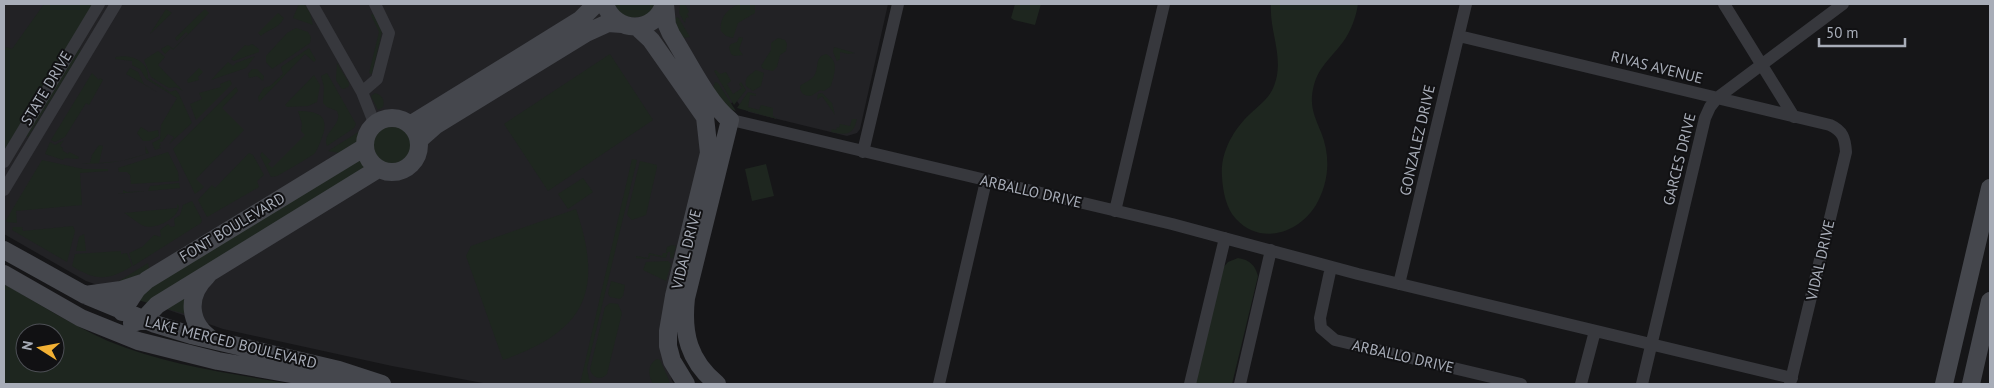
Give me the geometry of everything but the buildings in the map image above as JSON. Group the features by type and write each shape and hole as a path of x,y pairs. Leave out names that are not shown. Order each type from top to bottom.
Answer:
{"street":[{"name":"STATE DRIVE","path":"4,162 99,4"},
{"name":"STATE DRIVE","path":"4,190 116,4"},
{"path":"312,4 362,92 375,125"},
{"path":"362,92 377,79 389,33 375,4"},
{"path":"410,125 580,20 596,4"},
{"path":"605,4 610,15 630,26 654,44 701,111"},
{"path":"419,140 436,125 586,33 608,23 630,26 654,20 661,13 665,4"},
{"path":"665,4 667,25 671,34 712,100 722,114 730,120"},
{"path":"863,152 898,4"},
{"path":"1115,211 1164,4"},
{"name":"GONZALEZ DRIVE","path":"1399,284 1466,4"},
{"path":"1724,4 1794,117"},
{"name":"GARCES DRIVE","path":"1642,384 1705,118 1710,107 1718,98 1843,4"},
{"name":"RIVAS AVENUE","path":"1459,36 1830,125 1839,130 1844,136"},
{"name":"ARBALLO DRIVE","path":"701,111 730,120 1225,238 1331,267 1651,344 1791,381"},
{"name":"VIDAL DRIVE","path":"686,384 672,361 668,346 677,316 709,153 708,130 705,117 701,111"},
{"path":"392,118 402,120 410,125 419,140 418,154 410,165 405,169 392,172 378,169 369,160 365,147 367,137 375,125 383,120 392,118"},
{"name":"VIDAL DRIVE","path":"677,316 686,298 730,120"},
{"name":"VIDAL DRIVE","path":"1791,381 1846,152 1844,136"},
{"name":"FONT BOULEVARD","path":"132,318 137,289 146,280 365,147"},
{"name":"FONT BOULEVARD","path":"108,330 157,305 378,169"},
{"path":"939,384 986,181"},
{"path":"1944,384 1990,188"},
{"path":"1190,384 1225,238"},
{"name":"LAKE MERCED BOULEVARD","path":"4,250 85,295 132,318 216,341 290,357 382,384"},
{"path":"1240,384 1271,250"},
{"name":"ARBALLO DRIVE","path":"1331,267 1320,318 1322,328 1334,340 1521,384"},
{"path":"214,269 197,289 193,308 198,326 216,341"},
{"name":"LAKE MERCED BOULEVARD","path":"4,274 70,312 108,330 138,341 218,361 348,384"},
{"path":"85,295 121,290 146,280"},
{"path":"1971,384 1990,301"},
{"name":"VIDAL DRIVE","path":"677,316 686,335 691,352 699,366 717,384"},
{"path":"132,318 138,341"},
{"path":"1581,384 1595,331"}],"shaded area":[{"path":"4,4 888,4 860,129 857,133 847,136 749,112 742,108 736,100 700,125 702,155 664,347 672,381 675,384 488,384 392,366 223,329 86,281 4,234"},
{"path":"44,4 93,4 4,151 4,48 12,49"},
{"path":"299,4 304,4 310,13 313,25 293,18"},
{"path":"612,4 657,4 649,15 627,19"},
{"path":"680,4 685,4 689,12 687,14 689,17 686,18 685,23 679,13"},
{"path":"739,4 755,4 755,13 738,23 733,38 726,36 721,31 721,22 731,8"},
{"path":"1015,4 1041,4 1035,25 1011,18"},
{"path":"1271,4 1358,4 1354,19 1343,42 1319,72 1312,96 1313,110 1326,151 1327,169 1324,187 1316,205 1300,223 1279,233 1268,234 1246,227 1233,215 1227,205 1224,194 1222,168 1225,151 1233,135 1244,120 1267,98 1272,91 1277,76 1278,65"},
{"path":"166,9 172,13 150,34"},
{"path":"205,9 209,13 173,50 171,48 165,54 161,49 168,45 173,49 188,34 186,32 177,41 175,38"},
{"path":"278,13 284,18 276,27 261,36 258,33"},
{"path":"373,14 382,32 372,74 369,73 379,32 371,15"},
{"path":"678,17 690,37 682,38 673,19"},
{"path":"296,28 308,32 311,37 310,43 272,69 266,62 266,56 287,33"},
{"path":"739,37 743,38 739,49 743,55 734,56 731,54 729,47 737,42"},
{"path":"778,38 785,40 787,44 786,51 780,55 777,67 773,71 763,69 761,66 771,50 771,43"},
{"path":"252,44 259,49 259,52 234,61 231,59 245,45"},
{"path":"834,47 855,53 840,52 840,59 837,61 833,52"},
{"path":"309,48 316,60 314,62 305,54 259,102 258,97 264,88 270,86 283,74 281,67"},
{"path":"79,49 81,51 28,137 26,136"},
{"path":"158,51 165,57 158,65 183,91 176,87 169,88 151,77 144,60"},
{"path":"610,54 653,120 548,191 504,124"},
{"path":"826,54 835,64 831,86 811,96 804,95 800,86 814,76 820,57"},
{"path":"122,56 138,60 146,67 148,78 170,92 176,90 179,94 192,123 169,144 174,137 168,134 162,142 159,142 161,144 159,147 161,148 155,150 152,143 160,139 161,125 177,98 146,79 140,69 132,65 132,61 115,59"},
{"path":"255,56 246,68 211,80 228,62 233,66"},
{"path":"337,63 349,83 349,86 344,89 341,88 336,80"},
{"path":"130,68 138,72 144,84 157,92 126,74"},
{"path":"199,68 203,72 198,77 199,80 188,83 187,80"},
{"path":"252,69 257,69 264,76 263,81 257,76 249,78 248,74"},
{"path":"716,70 720,74 726,72 731,81 727,84 733,94 742,88 739,84 741,82 746,90 734,105 714,71"},
{"path":"756,70 764,73 761,86 753,91 746,86 746,80"},
{"path":"92,73 99,80 100,78 103,80 89,105 86,103 65,137 55,142 51,140"},
{"path":"327,73 356,124 354,128 327,146 327,137 338,120 338,116 337,111 323,103 324,87 321,76"},
{"path":"314,75 320,85 317,102 308,106 287,107 285,105"},
{"path":"230,80 232,84 196,120 190,104 202,99 199,93 221,87 220,84"},
{"path":"715,82 718,83 736,111 728,108 713,88"},
{"path":"236,87 238,91 222,108 244,130 196,179 204,187 195,194 173,149"},
{"path":"748,92 756,94 756,96 750,95 748,107 759,110 761,105 773,108 773,116 777,119 737,108"},
{"path":"375,93 381,96 384,102 383,107 378,110 371,96"},
{"path":"822,93 832,103 835,115 822,96 817,100 818,94"},
{"path":"298,111 312,112 321,116 324,120 324,132 319,146 314,154 277,176 271,177 260,155 262,152 271,161 268,164 272,168 305,135 301,131 302,124"},
{"path":"852,119 857,119 853,129 848,133 831,132 832,129 836,130 837,127 839,128 840,124 850,126"},
{"path":"392,125 407,131 413,146 407,161 392,167 377,161 371,146 377,131"},
{"path":"141,127 149,132 158,130 159,136 149,141 143,141 137,133"},
{"path":"365,128 357,143 340,153 328,151"},
{"path":"64,140 60,146 63,148 62,150 79,157 78,159 65,158 63,160 45,154 50,142 55,145"},
{"path":"99,145 103,146 99,163 90,163 92,155"},
{"path":"145,146 149,153 141,156 123,160 146,154"},
{"path":"168,152 178,172 179,181 131,184 130,175 127,172 119,172 118,168"},
{"path":"249,153 253,155 264,175 257,181 259,187 207,217 198,200 212,185 215,188"},
{"path":"361,158 367,169 148,303 138,300 143,292"},
{"path":"632,159 637,160 587,368 589,379 594,384 580,384"},
{"path":"42,160 83,169 108,169 108,171 80,173 82,205 16,211 17,223 7,222 6,220"},
{"path":"640,161 657,165 657,167 646,215 632,220 627,215"},
{"path":"766,164 774,196 752,201 745,169"},
{"path":"583,178 593,192 568,209 558,194"},
{"path":"179,183 180,188 148,191 150,186"},
{"path":"123,190 127,192 147,191 115,194 123,193"},
{"path":"192,201 202,220 201,223 133,266 129,253 142,247 154,235 161,237 160,230 168,224 171,227 175,226 174,219 180,215 183,205"},
{"path":"177,204 179,206 178,210 171,219 160,225 149,227 144,226 124,213 177,208"},
{"path":"576,209 584,238 588,263 587,285 581,304 570,321 553,336 531,349 503,360 466,256 471,246"},
{"path":"73,226 75,231 67,262 12,230 13,227 22,227 23,231"},
{"path":"84,234 86,251 76,251 79,237"},
{"path":"676,246 673,258 670,258 670,252 668,252 666,258 650,255 649,259 636,258 636,256 648,258 649,253 662,256 663,253 666,253 667,247"},
{"path":"121,251 121,254 127,253 132,266 109,277 95,277 72,266 75,254"},
{"path":"1238,258 1246,260 1251,264 1258,276 1232,384 1195,384 1222,269 1228,262"},
{"path":"668,261 671,264 666,281 643,270 646,262"},
{"path":"148,263 149,268 147,272 116,283"},
{"path":"611,281 625,285 623,296 620,299 610,297 608,294"},
{"path":"4,284 81,328 130,349 175,362 290,384 4,384"},
{"path":"187,294 186,314 167,309"},
{"path":"610,303 618,304 622,313 607,374 597,378 590,369 605,307"},
{"path":"657,359 660,360 669,384 653,384 651,381 650,367"}]}
